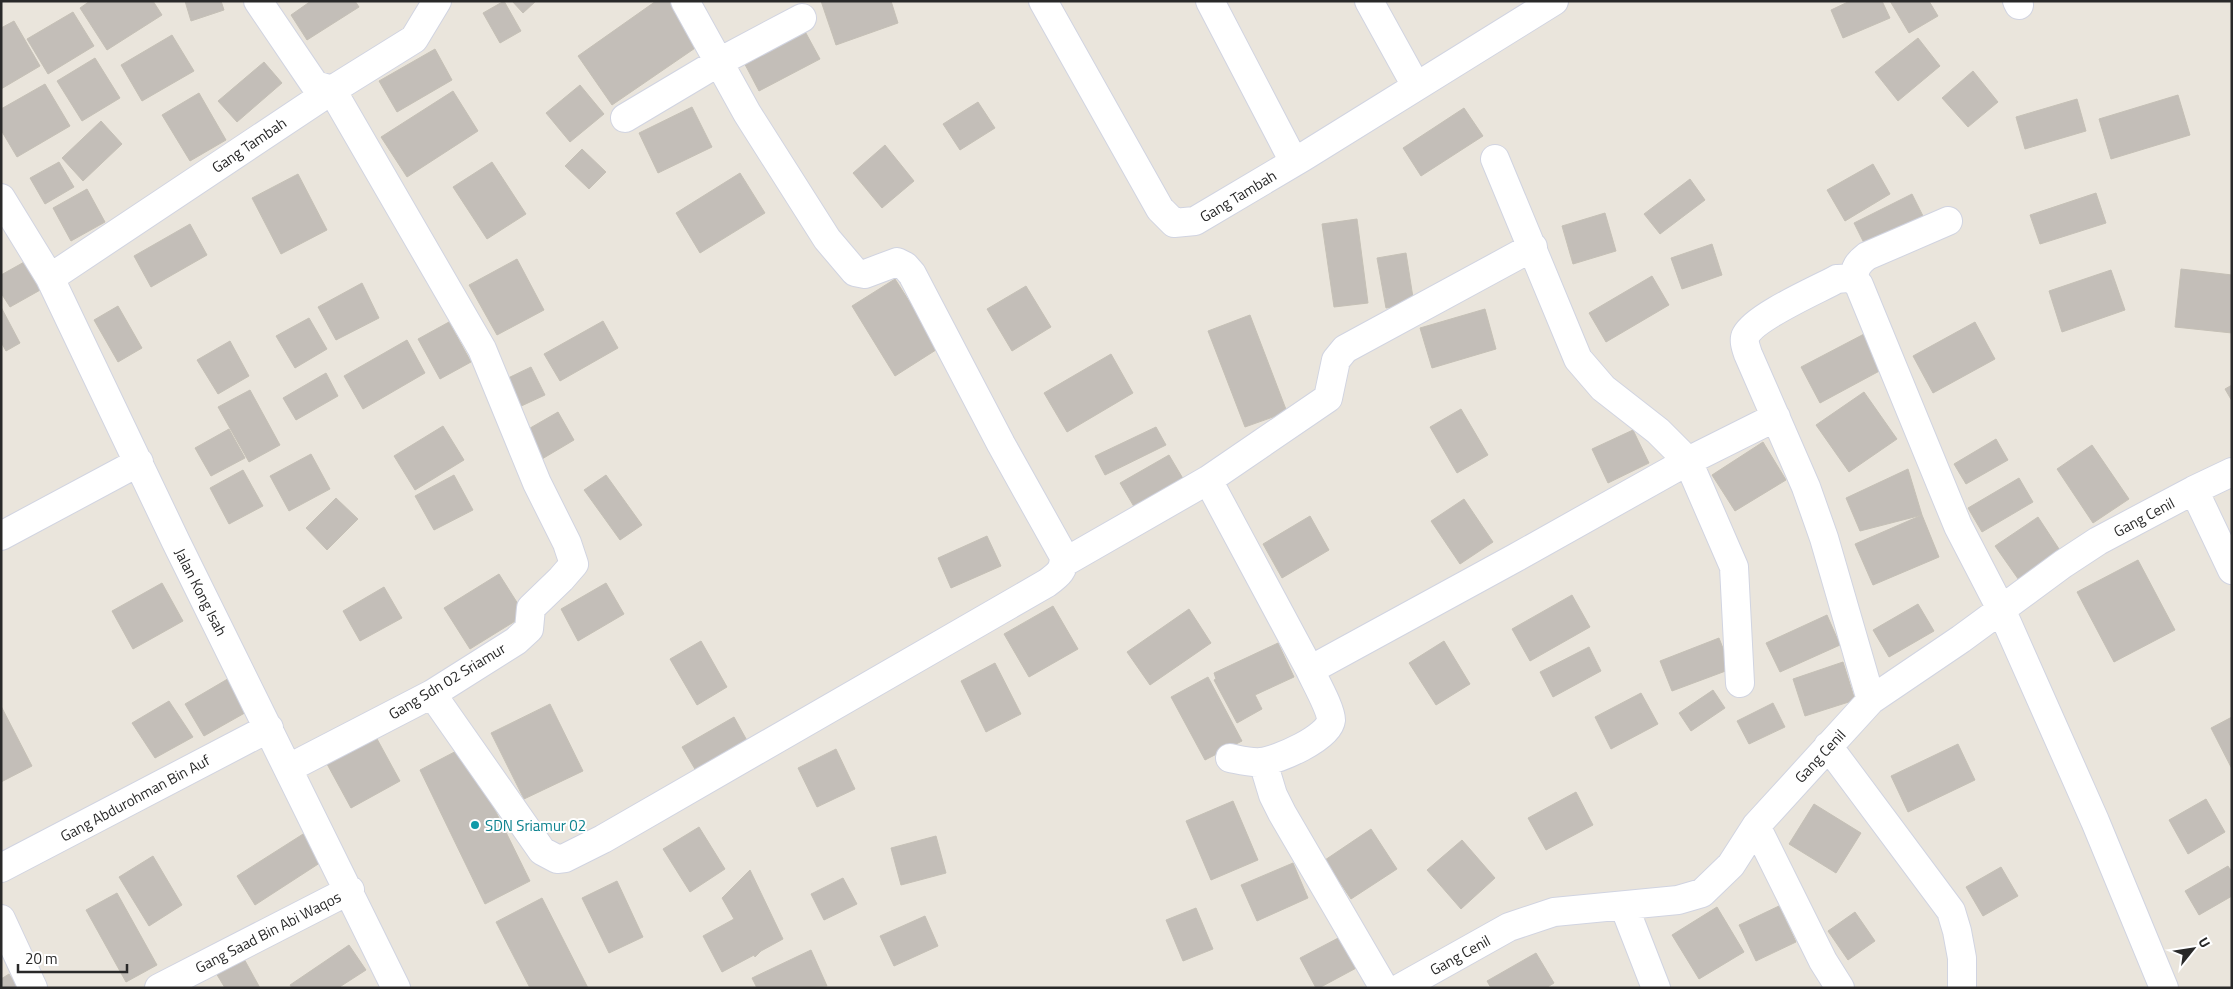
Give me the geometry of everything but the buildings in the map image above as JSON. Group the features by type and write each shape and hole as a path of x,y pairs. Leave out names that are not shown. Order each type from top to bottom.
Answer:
{"street":[{"path":"258,1 315,85 332,90"},
{"name":"Gang Tambah","path":"50,278 332,90 414,39 437,1"},
{"path":"685,1 747,113 827,239 855,272 865,274 897,262 906,266 912,274 1001,444 1063,554 1065,562"},
{"name":"Gang Tambah","path":"1043,1 1160,209 1174,223 1195,221 1554,1"},
{"path":"1210,1 1294,162"},
{"path":"1369,1 1416,86"},
{"path":"625,118 719,62 802,18"},
{"name":"Gang Sdn 02 Sriamur","path":"289,768 432,694 516,640 529,629 531,608 562,579 574,564 567,543 537,483 482,349 332,90"},
{"path":"1495,159 1578,359 1603,388 1658,431 1688,461 1734,567 1740,683"},
{"name":"Jalan Kong Isah","path":"1,198 50,278 350,890 396,988"},
{"path":"1948,221 1867,256 1858,262 1854,270 1854,279 1863,294 1958,526 2001,609 2095,821 2164,988"},
{"path":"432,694 542,851 557,859 565,858 603,839 1047,583 1058,575 1065,562 1208,480 1328,398 1336,360 1344,349 1533,247"},
{"path":"1854,279 1837,280 1773,312 1749,330 1745,336 1748,354 1806,487 1824,538 1872,700"},
{"path":"1310,670 1688,461 1776,416"},
{"path":"1,536 139,462"},
{"name":"Gang Cenil","path":"1400,988 1509,927 1554,912 1678,900 1702,893 1731,865 1756,826 1872,700 1961,640 2063,564 2098,541 2232,472"},
{"path":"1208,480 1310,670 1331,716 1328,729 1318,737 1281,757 1263,762 1230,758"},
{"path":"2194,490 2232,570"},
{"name":"Gang Abdurohman Bin Auf","path":"1,868 269,728"},
{"path":"1828,746 1951,911 1957,930 1962,958 1962,988"},
{"path":"1263,762 1273,795 1282,813 1384,988"},
{"path":"1756,826 1820,953 1840,988"},
{"name":"Gang Saad Bin Abi Waqos","path":"159,988 350,890"},
{"path":"1624,906 1656,988"},
{"path":"1,919 32,988"}],"place":[{"name":"SDN Sriamur 02","path":"475,825"}]}
